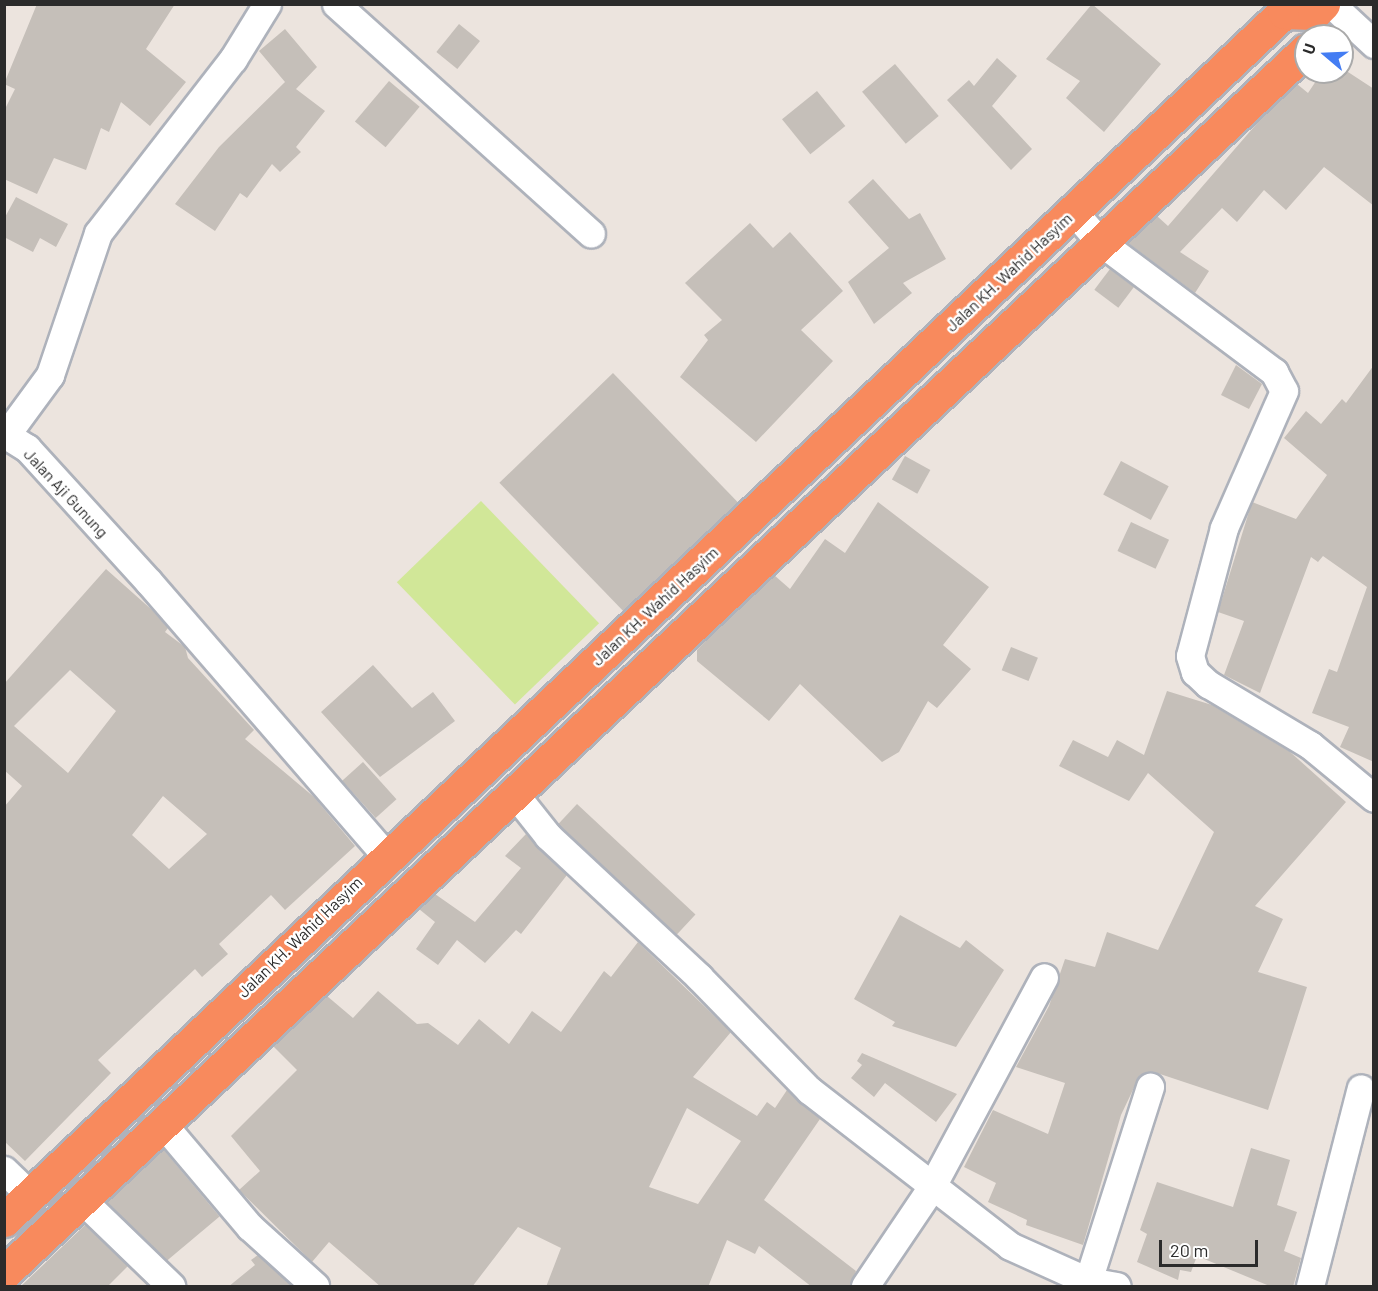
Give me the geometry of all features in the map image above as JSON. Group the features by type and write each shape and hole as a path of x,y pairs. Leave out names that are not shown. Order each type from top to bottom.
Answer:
{"highway":[{"name":"Jalan KH. Wahid Hasyim","path":"4,1220 386,856 624,636 1073,212 1308,12"},
{"path":"4,1273 80,1198 648,663 1294,61"},
{"path":"624,636 648,663"}],"street":[{"name":"Jalan Aji Gunung","path":"267,4 232,59 98,233 50,375 5,435 27,448 148,582 386,856"},
{"path":"336,4 591,234"},
{"path":"1308,12 1374,44"},
{"path":"1073,212 1099,241 1248,348 1274,372 1284,392 1217,550 1196,619 1190,656 1195,672 1310,745 1374,798"},
{"path":"513,792 548,836 699,977 809,1090 931,1188 1010,1246 1088,1281 1117,1287"},
{"path":"865,1287 931,1188 1044,977"},
{"path":"1088,1281 1150,1087"},
{"path":"1310,1287 1361,1088"},
{"path":"162,1123 250,1227 315,1287"},
{"path":"4,1170 31,1196"},
{"path":"80,1198 171,1287"}],"green space":[{"path":"481,501 599,623 515,705 397,582"}],"building":[{"path":"37,4 175,4 146,49 186,82 150,126 121,102 109,132 101,128 86,170 54,158 37,194 4,179 4,111 15,89 4,84"},
{"path":"1092,4 1161,64 1104,132 1066,98 1080,81 1046,59"},
{"path":"459,24 480,41 457,69 436,52"},
{"path":"285,29 317,67 296,89 325,111 296,147 301,152 280,172 272,164 247,198 240,193 215,231 175,204 219,147 285,82 259,51"},
{"path":"997,58 1017,76 992,106 1032,149 1011,170 947,100 969,80 974,86"},
{"path":"895,64 939,116 906,144 862,92"},
{"path":"1354,76 1374,89 1374,206 1324,167 1286,210 1264,190 1237,222 1222,208 1180,252 1209,271 1195,293 1128,243 1157,216 1168,226 1266,113 1297,84 1308,93 1314,84 1354,84"},
{"path":"389,81 420,107 386,147 355,122"},
{"path":"817,91 845,126 810,154 782,119"},
{"path":"873,179 909,219 920,213 946,259 903,283 912,293 874,324 848,282 889,248 848,202"},
{"path":"16,197 68,224 56,247 40,238 33,252 4,237 4,219"},
{"path":"750,223 773,248 790,232 843,291 801,330 833,361 756,442 680,377 708,340 704,335 722,320 685,283"},
{"path":"1110,269 1134,287 1118,308 1094,290"},
{"path":"1236,365 1262,384 1249,409 1221,395"},
{"path":"1374,365 1374,762 1340,747 1349,727 1312,713 1329,669 1337,672 1367,587 1323,556 1318,562 1311,557 1260,693 1224,675 1244,621 1218,612 1252,502 1296,519 1327,475 1284,438 1306,411 1321,424 1342,399 1346,403"},
{"path":"613,373 738,502 624,612 499,483"},
{"path":"905,456 930,470 917,494 892,480"},
{"path":"1121,461 1169,486 1151,520 1103,495"},
{"path":"878,502 989,587 943,645 971,669 937,708 928,701 899,752 882,762 800,684 769,721 697,661 697,650 774,575 790,589 825,539 845,553"},
{"path":"1131,522 1169,540 1156,569 1117,551"},
{"path":"106,569 152,610 168,628 165,632 185,647 188,658 254,730 245,739 314,797 355,846 285,910 271,895 219,944 228,954 202,977 195,969 98,1060 111,1073 25,1161 4,1141 4,807 22,786 4,770 4,684","holes":["70,670 116,711 68,773 14,726","163,796 207,834 169,869 132,835"]},
{"path":"1011,647 1038,658 1029,681 1002,670"},
{"path":"373,665 412,708 433,692 455,721 380,777 321,712"},
{"path":"1167,691 1212,705 1289,751 1346,802 1255,906 1283,919 1258,972 1307,987 1268,1110 1154,1072 1140,1075 1121,1115 1083,1245 1026,1225 1027,1220 988,1202 996,1183 964,1167 993,1110 1048,1134 1065,1083 1016,1067 1049,1006 1065,959 1095,967 1107,932 1158,950 1214,832 1148,773 1129,801 1059,766 1073,740 1108,757 1117,740 1144,755"},
{"path":"363,762 396,799 376,818 342,781"},
{"path":"577,804 695,914 676,935 558,824"},
{"path":"526,834 567,875 521,934 516,930 485,963 457,940 438,965 416,949 435,922 419,909 435,894 475,922 521,868 505,856"},
{"path":"900,915 960,948 966,940 1004,970 956,1047 892,1026 895,1022 854,999"},
{"path":"638,942 731,1032 693,1077 757,1116 767,1102 775,1108 787,1090 820,1119 764,1200 856,1271 850,1287 812,1287 759,1246 755,1254 727,1240 708,1287 546,1287 561,1248 518,1227 472,1287 381,1287 329,1242 312,1262 239,1190 260,1171 231,1136 297,1070 273,1046 327,996 353,1018 378,991 417,1024 428,1023 458,1045 479,1019 509,1044 532,1011 561,1032 604,971 611,977","holes":["687,1108 741,1141 698,1204 649,1187"]},
{"path":"862,1053 957,1094 936,1122 885,1083 874,1097 851,1078 862,1065 857,1061"},
{"path":"1251,1148 1290,1160 1277,1205 1297,1212 1284,1251 1301,1258 1293,1287 1272,1287 1197,1256 1191,1272 1180,1270 1178,1280 1137,1262 1147,1234 1140,1230 1157,1182 1233,1207"},
{"path":"163,1149 220,1216 161,1266 104,1198"},
{"path":"85,1225 128,1266 107,1287 20,1287"},
{"path":"258,1255 291,1285 289,1287 228,1287 255,1265 251,1260"}]}
